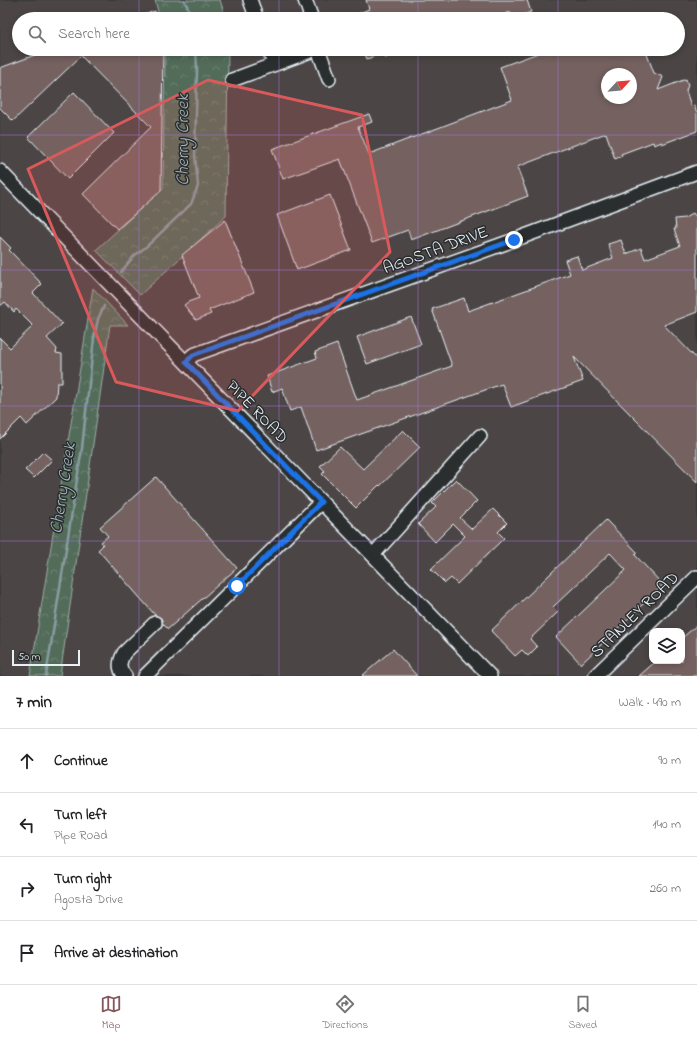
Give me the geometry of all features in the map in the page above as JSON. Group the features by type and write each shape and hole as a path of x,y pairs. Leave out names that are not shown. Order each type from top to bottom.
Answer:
{"street":[{"path":"250,0 254,12"},
{"path":"305,0 309,12"},
{"path":"271,56 274,64"},
{"path":"232,80 297,56"},
{"path":"320,56 329,79"},
{"name":"PIPE ROAD","path":"0,172 490,676"},
{"name":"AGOSTA DRIVE","path":"186,362 193,355 514,240 697,172"},
{"path":"373,555 480,436"},
{"path":"145,676 321,502"},
{"name":"STANLEY ROAD","path":"595,676 697,577"},
{"path":"125,676 121,671 119,664 121,658 155,623"}],"highlighted area":[{"path":"208,80 362,115 390,252 238,411 116,382 28,169"}],"shaded area":[{"path":"0,0 697,0 697,676 0,676"}],"green space":[{"path":"155,0 220,0 224,12 158,12"},
{"path":"165,56 228,56 226,216 140,295 96,250 163,188"},
{"path":"93,288 128,325 110,325 60,676 30,676"}],"building":[{"path":"366,0 527,0 531,12 362,12 369,9"},
{"path":"32,56 81,56 13,121 0,108 0,68"},
{"path":"81,56 163,56 161,191 117,229 83,194 151,127"},
{"path":"366,56 375,56 367,59"},
{"path":"530,56 648,56 654,73 663,77 658,90 686,79 688,85 686,91 691,106 694,105 697,113 697,131 662,144 662,142 654,145 653,142 621,154 622,156 615,159 606,133 517,167 528,196 411,240 408,230 372,243 340,159 283,179 272,149 369,114 372,122 358,127 369,154 512,100 500,67"},
{"path":"74,92 114,133 68,179 28,137"},
{"path":"330,195 351,250 297,270 277,215"},
{"path":"693,213 697,218 697,312 664,325 697,359 697,482 574,357 583,381 511,407 502,384 316,450 301,407 290,411 282,388 272,392 267,376 317,358 315,352 337,344 357,400 452,366 432,309 464,298 468,311 570,274 565,260 577,256 582,270 613,258 608,244 621,240 626,254 641,248 645,259 680,246 674,229 676,229 675,219 685,218"},
{"path":"225,220 254,292 209,310 211,314 196,320 184,305 199,298 182,255"},
{"path":"0,237 11,248 9,250 42,284 33,293 62,324 47,338 57,349 56,353 62,354 62,383 57,383 56,397 27,425 21,418 0,439 0,338 10,348 33,326 16,309 14,312 5,302 0,306"},
{"path":"411,317 421,344 367,364 357,337"},
{"path":"403,430 420,447 356,508 322,474 325,471 320,466 340,447 363,469"},
{"path":"43,452 52,460 34,478 25,470"},
{"path":"156,477 237,568 168,629 163,624 161,618 155,615 98,550 103,545 101,542 108,536 100,527"},
{"path":"456,479 477,501 460,518 472,529 493,509 507,523 498,532 504,538 457,584 451,578 445,583 431,569 465,536 453,524 435,542 418,524 436,507 432,503"},
{"path":"606,520 637,552 635,555 663,585 581,664 556,637 626,570 610,553 553,607 558,612 530,639 537,647 528,656 522,650 515,656 491,631"},
{"path":"697,625 697,676 639,676 653,664 685,664 685,635"},
{"path":"393,649 417,676 362,676"}],"waterway":[{"name":"Cherry Creek","path":"184,0 189,12"},
{"name":"Cherry Creek","path":"121,272 134,256 147,246 191,204 198,186 195,155 196,56"},
{"name":"Cherry Creek","path":"46,676 82,448 94,338 98,319 104,306"}],"route":[{"path":"237,586 321,502 186,362 193,355 514,240"}]}
